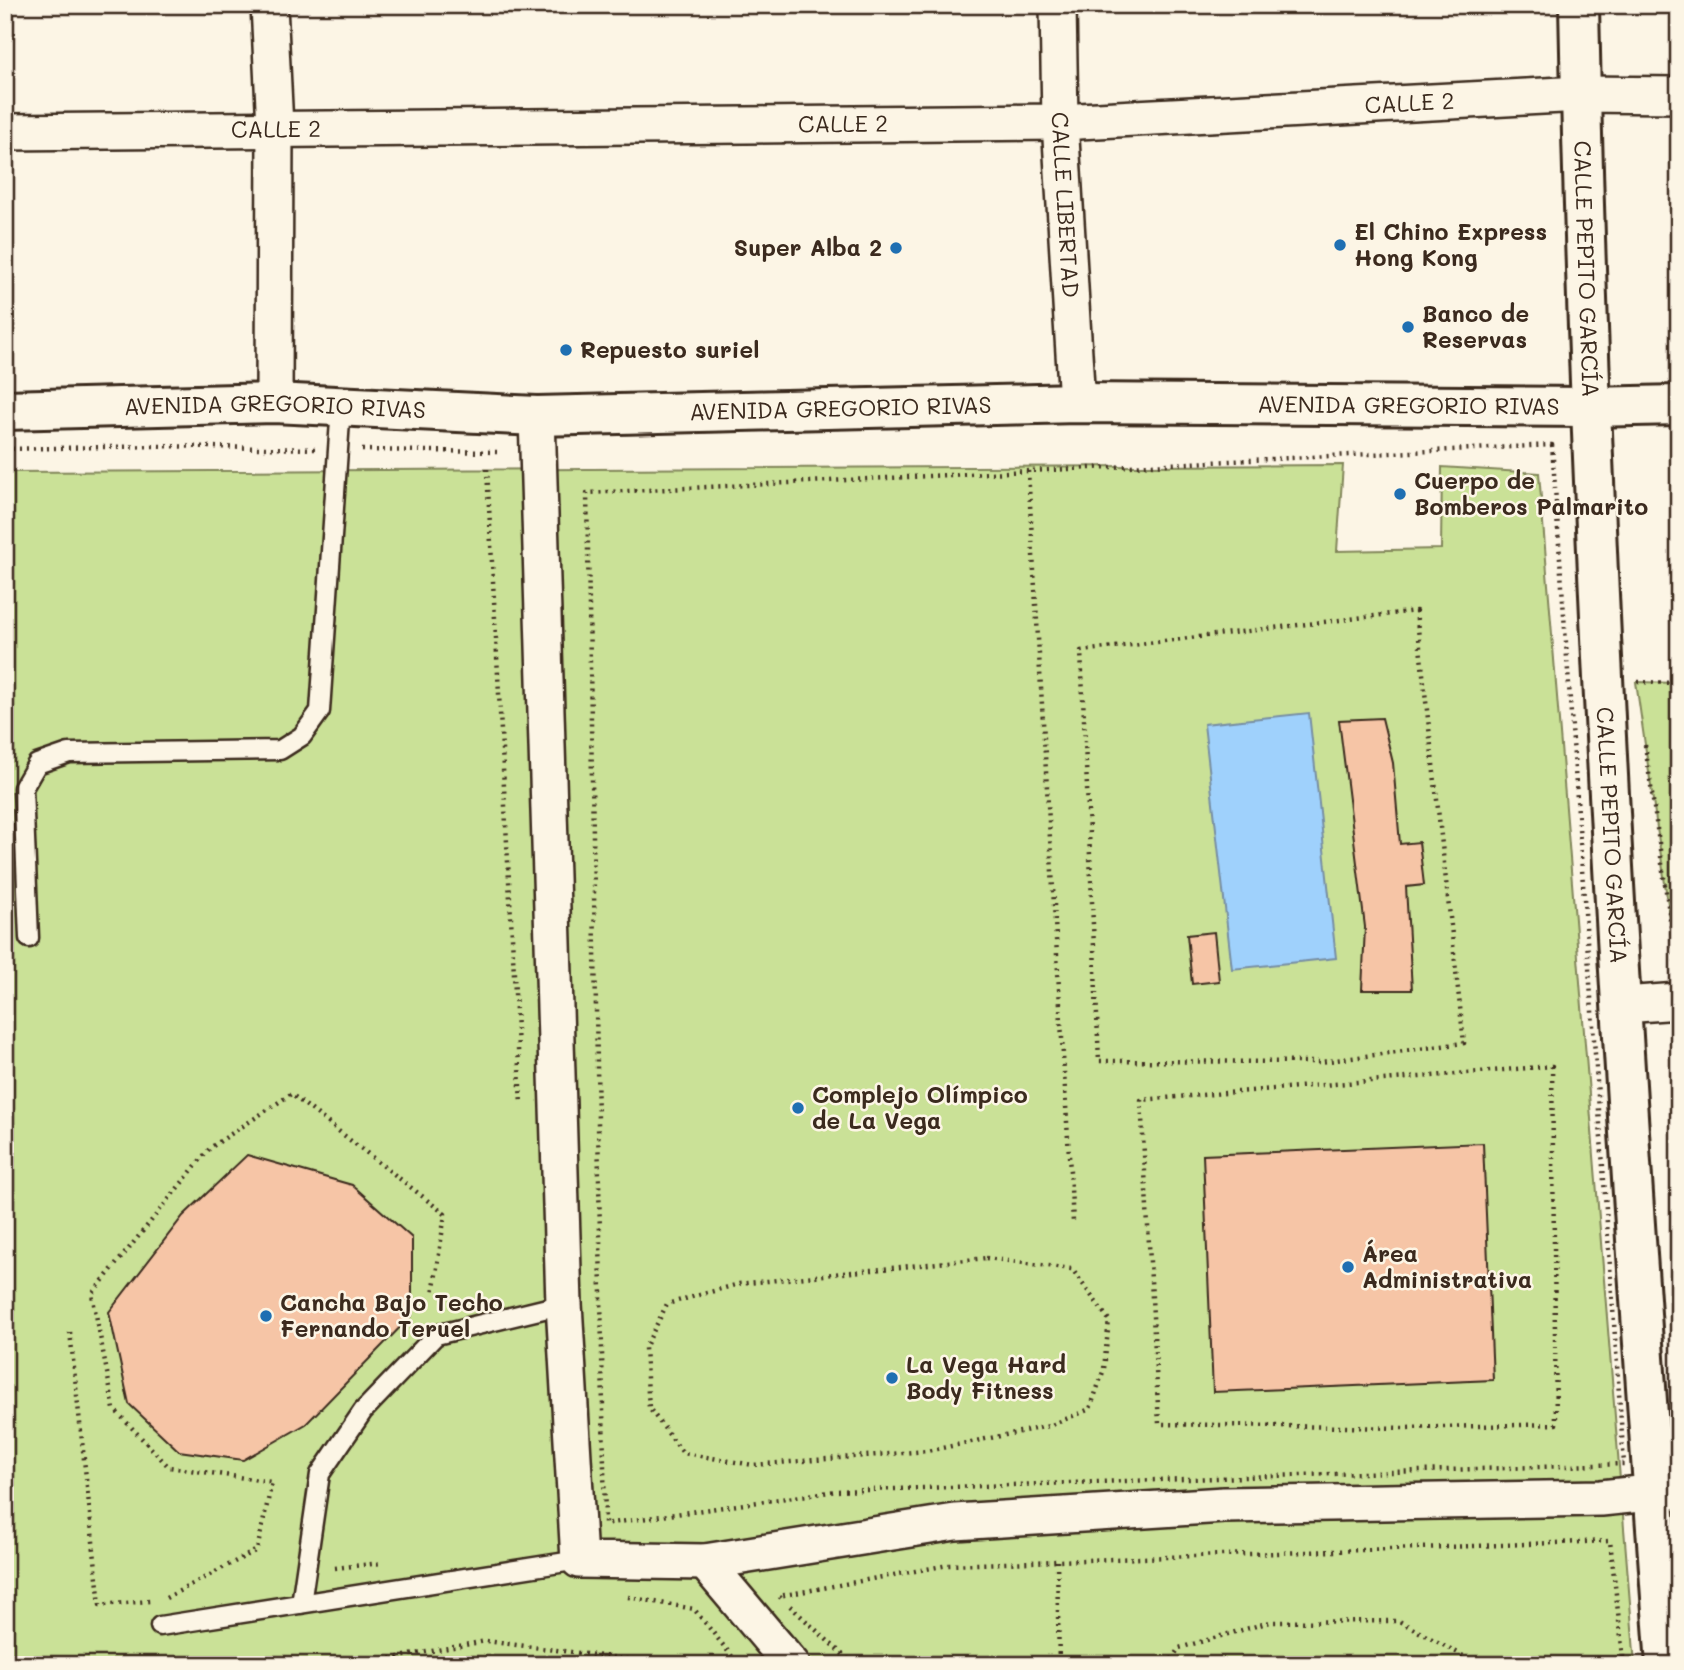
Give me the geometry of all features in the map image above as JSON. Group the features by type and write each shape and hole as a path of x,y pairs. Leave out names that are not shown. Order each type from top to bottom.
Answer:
{"main road":[{"name":"CALLE PEPITO GARCÍA","path":"1579,5 1588,407 1623,1005 1666,1491 1666,1665"},
{"name":"AVENIDA GREGORIO RIVAS","path":"5,410 274,403 537,416 1077,403 1588,407 1679,405"}],"street":[{"path":"269,5 275,127 274,403"},
{"name":"CALLE LIBERTAD","path":"1058,5 1060,122 1077,403"},
{"name":"CALLE 2","path":"5,132 275,127 1060,122 1581,94 1679,95"},
{"path":"537,416 564,1304 579,1560 705,1562 955,1522 1224,1505 1601,1498 1666,1491"},
{"path":"1623,1005 1679,1001"},
{"path":"705,1562 792,1665"}],"lane":[{"path":"29,938 23,788 37,764 69,753 280,750 302,736 320,711 341,406"},
{"path":"301,1604 320,1474 363,1411 436,1335 564,1304"},
{"path":"160,1626 579,1560"}],"path":[{"path":"1552,445 1624,1464 836,1491 604,1524 587,493 1028,471 1552,445"},
{"path":"5,449 159,446 507,453"},
{"path":"487,469 522,1110"},
{"path":"1028,471 1073,1222"},
{"path":"1416,611 1464,1043 1321,1062 1099,1062 1081,651 1416,611"},
{"path":"1638,696 1636,682 1679,683"},
{"path":"1643,735 1679,974"},
{"path":"1552,1066 1556,1424 1404,1428 1159,1424 1141,1100 1552,1066"},
{"path":"70,1332 100,1605 162,1600 257,1550 272,1482 169,1467 114,1409 92,1294 210,1149 291,1094 445,1214 433,1294"},
{"path":"986,1258 1072,1269 1109,1320 1104,1369 1090,1409 1049,1426 941,1448 753,1465 683,1453 649,1408 645,1348 667,1304 739,1284 986,1258"},
{"path":"854,1665 779,1596 948,1565 1610,1541 1624,1665"},
{"path":"335,1568 388,1562"},
{"path":"1057,1562 1059,1665"},
{"path":"615,1594 694,1609 739,1665"},
{"path":"1168,1665 1179,1648 1270,1622 1399,1621 1480,1665"},
{"path":"356,1665 486,1641 673,1665"}],"green space":[{"name":"Complejo Olímpico de La Vega","path":"1343,465 1337,551 1441,549 1442,467 1539,473 1635,1665 5,1665 5,472"},
{"path":"1636,682 1679,683 1679,974 1678,974"}],"water":[{"path":"1309,713 1336,958 1232,969 1204,724"}],"building":[{"path":"1382,718 1393,763 1400,844 1419,842 1424,885 1406,887 1412,990 1362,990 1365,927 1339,720"},
{"path":"1214,932 1219,981 1192,984 1187,935"},
{"name":"Área Administrativa","path":"1483,1143 1493,1380 1213,1392 1203,1155"},
{"path":"247,1155 352,1185 412,1238 412,1315 306,1424 243,1460 179,1451 129,1404 109,1312 183,1216"}],"place":[{"name":"El Chino Express Hong Kong","path":"1340,245"},
{"name":"Super Alba 2","path":"896,248"},
{"name":"Banco de Reservas","path":"1408,327"},
{"name":"Repuesto suriel","path":"566,350"},
{"name":"Cuerpo de Bomberos Palmarito","path":"1400,494"},
{"name":"Complejo Olímpico de La Vega","path":"798,1108"},
{"name":"Área Administrativa","path":"1348,1267"},
{"name":"Cancha Bajo Techo Fernando Teruel","path":"266,1316"},
{"name":"La Vega Hard Body Fitness","path":"892,1378"}]}
